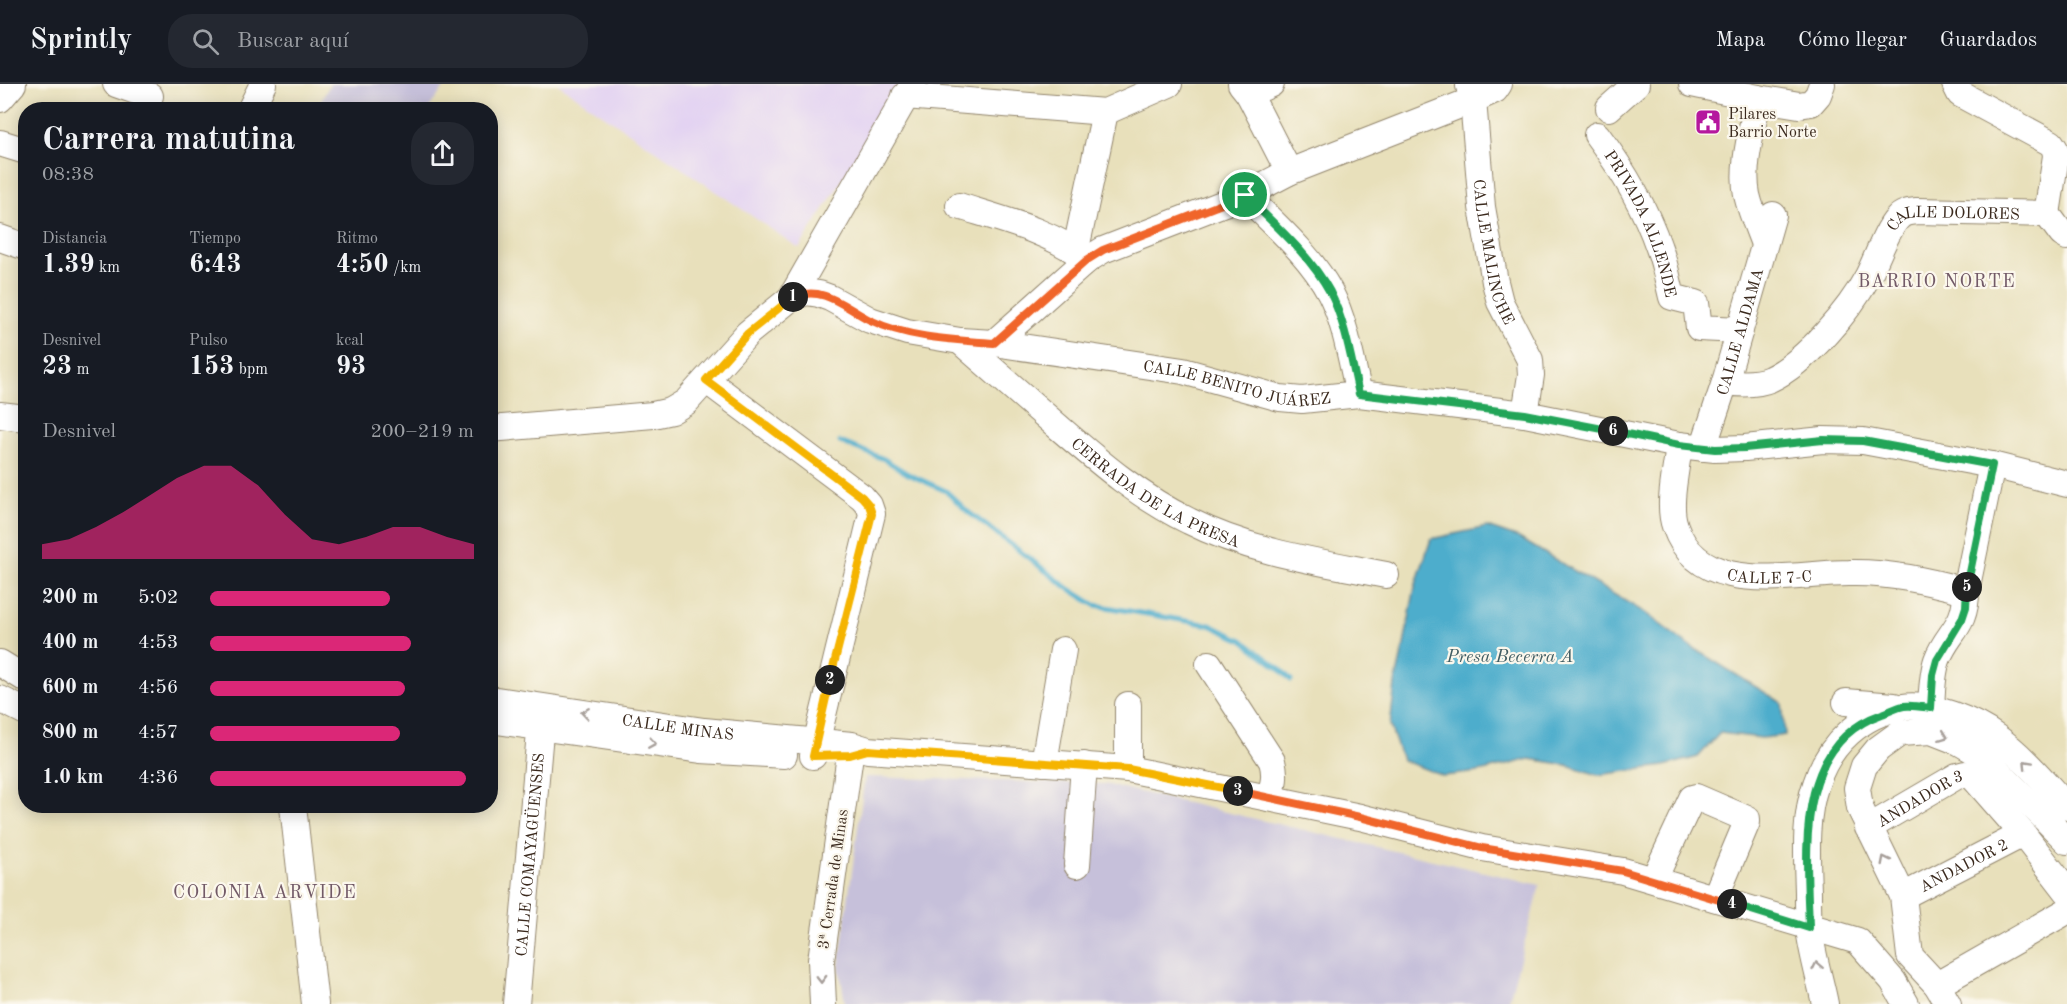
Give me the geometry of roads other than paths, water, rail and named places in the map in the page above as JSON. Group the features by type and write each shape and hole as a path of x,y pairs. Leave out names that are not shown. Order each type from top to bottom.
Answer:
{"street":[{"path":"0,99 13,84"},
{"path":"116,84 149,96"},
{"path":"254,102 263,84"},
{"path":"498,428 653,415 671,411 686,402 748,333 791,298 909,90 1105,112 1169,84"},
{"path":"994,343 1082,252 1120,243 1245,195 1289,172 1471,92 1495,90 1500,84"},
{"path":"1609,108 1636,84"},
{"path":"1692,84 1799,105 1811,104 1822,84"},
{"path":"1955,84 1960,94 2051,143 2056,156 2047,214 2062,234 2067,237"},
{"path":"1254,87 1289,172"},
{"name":"CALLE MALINCHE","path":"1471,92 1482,207 1495,282 1500,302 1530,360 1531,375 1525,414"},
{"path":"1758,98 1746,169 1746,183 1747,195 1764,244"},
{"path":"1082,252 1105,112"},
{"name":"PRIVADA ALLENDE","path":"1597,135 1618,163 1642,207 1659,248 1672,297 1696,303 1699,328 1740,330"},
{"path":"0,143 18,149"},
{"path":"1245,195 1308,260 1330,292 1343,325 1359,394"},
{"path":"959,206 1029,229 1082,252"},
{"name":"CALLE DOLORES","path":"1725,382 1748,384 1769,380 1790,367 1824,336 1850,308 1896,220 1904,212 1917,210 2047,214"},
{"name":"CALLE ALDAMA","path":"1691,446 1725,382 1773,215"},
{"path":"0,238 18,244"},
{"name":"CALLE BENITO JUÁREZ","path":"791,298 806,292 819,294 890,328 1183,371 1280,398 1302,400 1359,394 1525,414 1691,446 1745,448 1823,440 1863,441 1992,465 2067,484"},
{"name":"CERRADA DE LA PRESA","path":"960,340 1096,460 1143,495 1189,522 1233,539 1291,556 1386,575"},
{"path":"706,380 862,497 869,505 872,514 814,749"},
{"path":"0,415 18,417"},
{"name":"CALLE 7-C","path":"1691,446 1672,504 1674,524 1680,539 1705,564 1726,574 1748,578 1850,573 1919,579 1966,591"},
{"path":"1931,708 1933,675 1937,660 1962,619 1966,607 1966,591 1992,465"},
{"path":"1044,763 1063,650"},
{"path":"0,663 18,674"},
{"path":"1209,664 1272,761 1275,782 1269,798"},
{"path":"0,699 18,708"},
{"name":"CALLE MINAS","path":"498,702 541,716"},
{"path":"1846,702 1931,708 1970,723 1995,735 2016,752 2067,807"},
{"path":"1128,705 1128,769"},
{"path":"1825,1004 1809,928 1807,861 1809,812 1815,784 1827,757 1847,733 1869,718 1904,706"},
{"name":"CALLE MINAS","path":"498,719 541,716 704,731 814,749 852,745 859,752 1128,769 1360,817 1482,848 1623,871 1809,928 1892,948 1910,956"},
{"name":"CALLE COMAYAGÜENSES","path":"516,1004 541,716"},
{"path":"2067,841 1983,756 1959,742 1932,731 1900,733 1878,749 1864,766 1857,788 1860,808 1868,828 1903,896 1910,956 1942,994 2067,911"},
{"name":"3ª Cerrada de Minas","path":"823,1004 821,960 859,752"},
{"path":"1077,865 1084,765"},
{"name":"ANDADOR 3","path":"1868,828 1957,776 1965,774 1973,777 2023,834"},
{"path":"1654,879 1692,798 1696,797 1744,816 1747,822 1715,898"},
{"path":"294,813 315,1004"},
{"path":"2023,834 2067,891"},
{"name":"ANDADOR 2","path":"1903,896 2023,834"},
{"path":"1858,941 1893,981 1906,1004"}],"water":[{"name":"Presa Becerra A","path":"1487,527 1519,538 1644,612 1688,645 1782,703 1785,735 1762,738 1720,733 1698,757 1664,766 1598,775 1567,765 1530,759 1479,772 1443,776 1402,760 1390,726 1395,684 1415,587 1431,539"}],"waterway":[{"path":"840,442 884,459 908,474 946,491 968,512 1068,588 1095,605 1210,625 1242,640 1291,680"}],"place":[{"name":"Pilares Barrio Norte","path":"1708,122"}],"district":[{"name":"BARRIO NORTE","path":"1937,281"},
{"name":"COLONIA ARVIDE","path":"265,892"}]}
